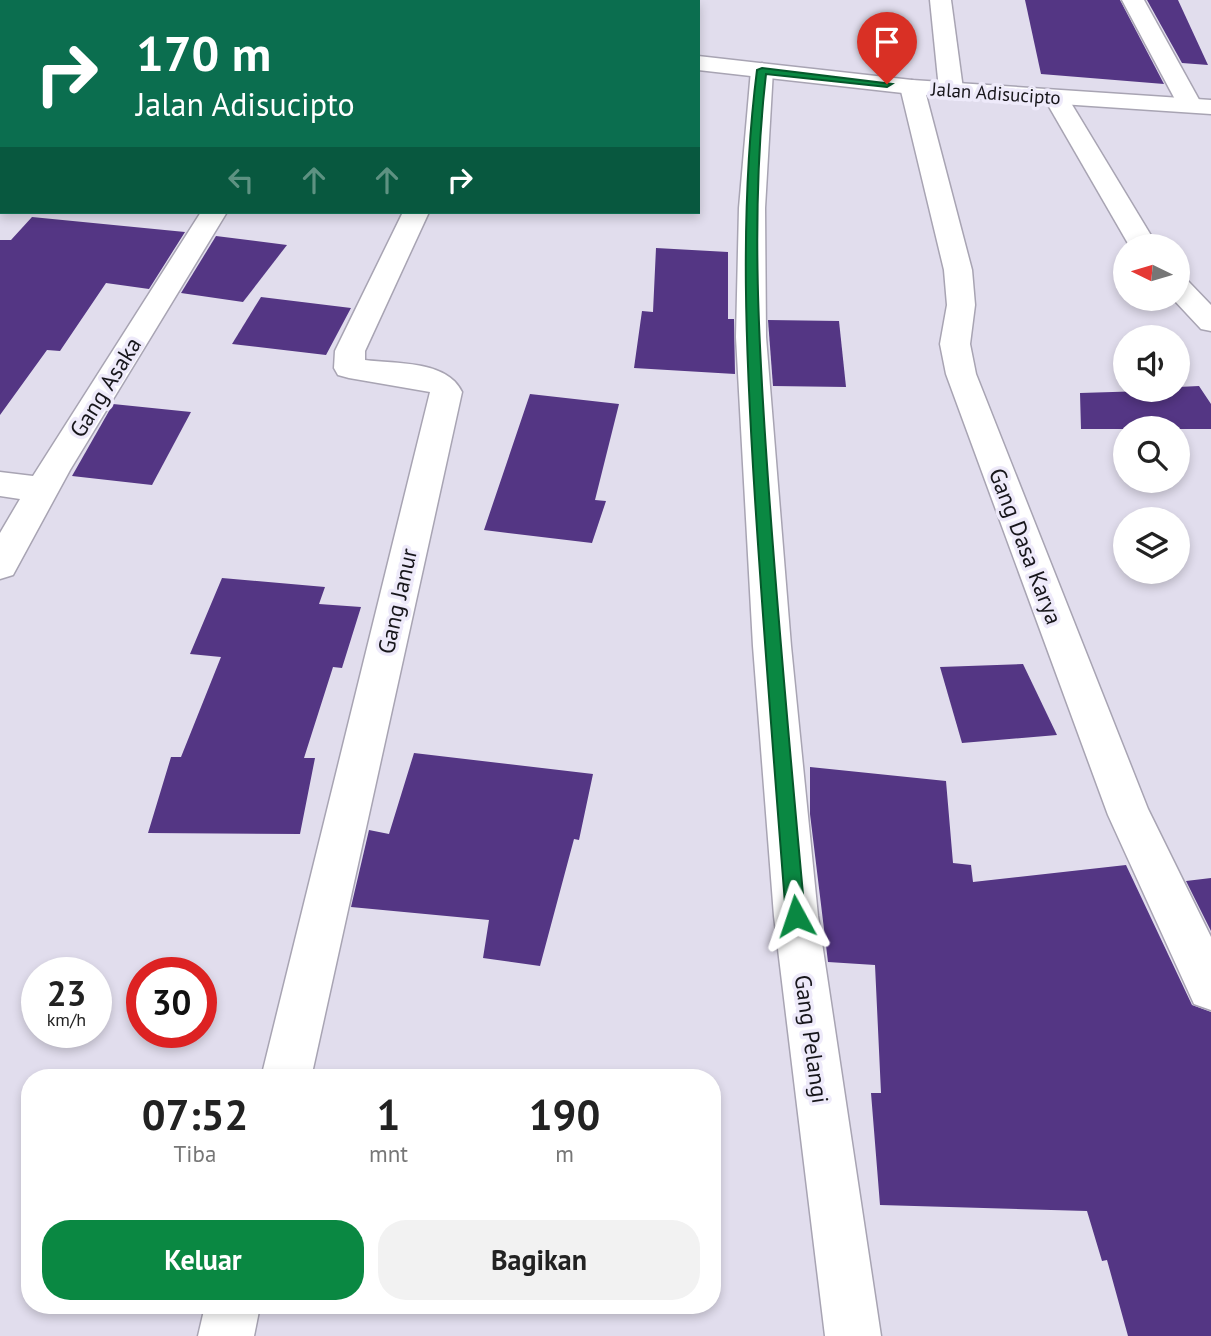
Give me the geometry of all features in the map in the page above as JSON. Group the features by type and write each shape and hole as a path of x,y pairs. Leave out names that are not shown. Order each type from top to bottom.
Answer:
{"street":[{"path":"941,0 951,89"},
{"path":"1133,0 1201,106"},
{"name":"Jalan Adisucipto","path":"700,63 912,87 1201,106"},
{"name":"Gang Pelangi","path":"762,70 756,117 752,208 751,337 772,646 796,916 853,1336"},
{"name":"Gang Dasa Karya","path":"912,87 958,270 961,305 956,344 961,373 1129,815 1211,987"},
{"path":"1056,98 1136,234"},
{"name":"Gang Asaka","path":"0,565 42,490 213,214"},
{"name":"Gang Janur","path":"288,1069 446,392 443,385 431,379 349,368 350,351 415,214"},
{"path":"1190,300 1211,322"},
{"path":"0,484 42,490"},
{"path":"226,1336 231,1314"}],"building":[{"path":"1025,0 1120,0 1164,84 1041,74"},
{"path":"1147,0 1178,0 1208,65 1182,63"},
{"path":"32,217 185,232 149,289 106,283 60,351 47,350 0,415 0,240 11,240"},
{"path":"216,236 287,245 243,302 181,293"},
{"path":"656,248 728,252 728,319 734,319 735,374 634,368 642,311 653,312"},
{"path":"261,297 351,308 326,355 232,344"},
{"path":"768,320 839,321 846,387 773,386"},
{"path":"1190,386 1199,386 1211,404 1211,429 1190,429 1190,416 1113,416 1113,429 1081,429 1080,393 1113,392 1113,402 1190,402"},
{"path":"530,394 619,404 595,500 606,501 592,543 484,530"},
{"path":"113,404 191,412 152,485 72,476"},
{"path":"222,578 325,587 319,604 361,607 342,668 333,667 304,758 315,758 300,834 148,833 171,757 181,757 221,657 190,654"},
{"path":"1023,664 1057,735 962,743 940,667"},
{"path":"414,753 593,774 579,840 574,839 540,966 483,958 489,920 351,907 369,830 389,834"},
{"path":"810,767 946,781 953,863 971,865 973,882 1126,865 1192,1005 1211,1012 1211,1336 1128,1336 1107,1260 1102,1261 1087,1211 880,1205 871,1093 881,1093 875,965 828,962 810,814"},
{"path":"1211,878 1211,931 1186,881"}],"route":[{"path":"796,916 772,646 751,337 756,117 762,70 887,84"}]}
